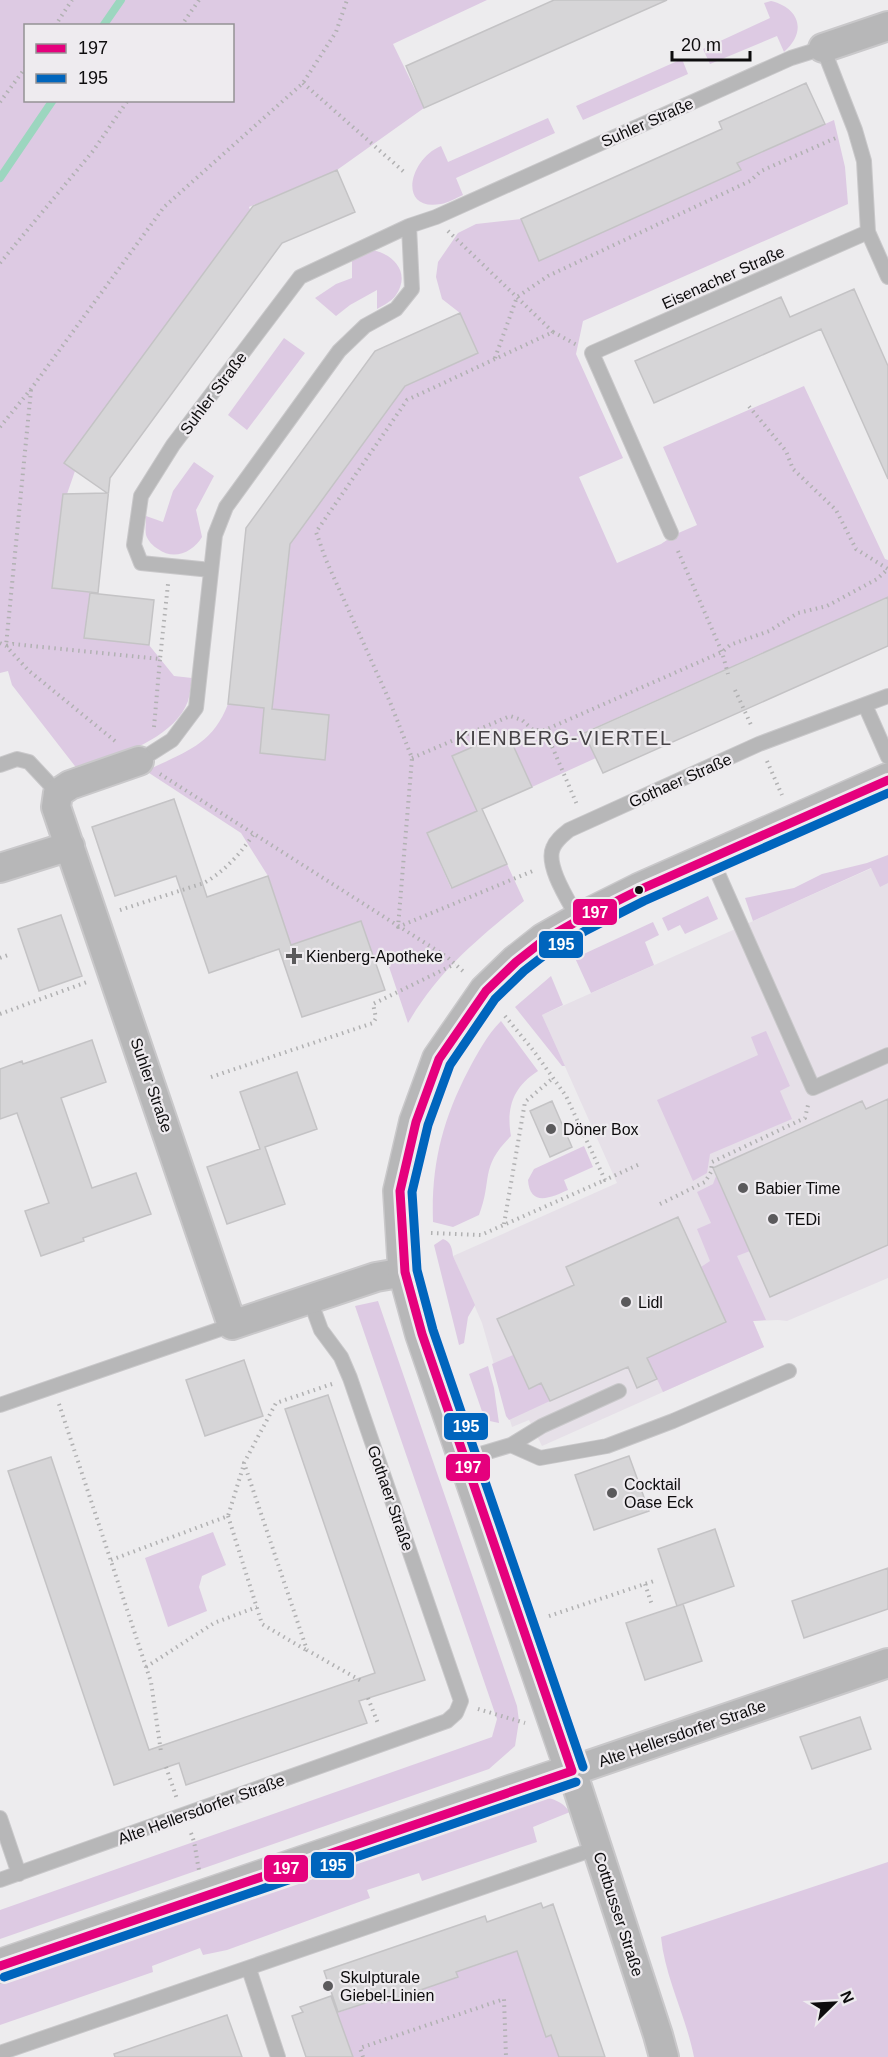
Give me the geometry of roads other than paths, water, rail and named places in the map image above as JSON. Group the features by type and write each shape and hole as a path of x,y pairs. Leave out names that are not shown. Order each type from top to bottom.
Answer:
{"street":[{"name":"Suhler Straße","path":"823,48 888,26"},
{"path":"58,793 70,784 145,757"},
{"path":"572,1771 422,1334 405,1272 400,1191 416,1122 439,1059 486,991 544,940 639,890 888,780"},
{"name":"Suhler Straße","path":"58,793 56,807 232,1325"},
{"path":"0,868 70,846"},
{"path":"232,1325 376,1277 405,1272"},
{"name":"Alte Hellersdorfer Straße","path":"0,1966 888,1663"},
{"name":"Cottbusser Straße","path":"572,1771 664,2057"}],"lane":[{"path":"823,48 855,130 864,161 868,232 888,278"},
{"name":"Suhler Straße","path":"211,570 141,563 134,545 141,496 173,445 300,277 409,226 436,217 791,58 823,48"},
{"path":"145,757 172,740 196,708 215,535 226,507 339,351 365,326 396,309 412,289 409,226"},
{"name":"Eisenacher Straße","path":"671,533 592,353 868,232"},
{"name":"Gothaer Straße","path":"579,920 552,863 552,850 557,841 569,830 759,744 888,696"},
{"path":"865,705 888,757"},
{"path":"0,765 17,759 29,762 58,793"},
{"path":"711,858 813,1088 888,1055"},
{"name":"Gothaer Straße","path":"310,1300 321,1330 341,1357 350,1378 461,1701"},
{"path":"0,1405 232,1325"},
{"path":"511,1445 540,1458 607,1446 673,1421 789,1371"},
{"path":"464,1459 511,1445 542,1426 619,1391"},
{"name":"Alte Hellersdorfer Straße","path":"0,1880 447,1721 456,1713 461,1701"},
{"path":"0,1818 19,1874"},
{"path":"0,2053 597,1848"},
{"path":"249,1969 278,2057"}],"waterway":[{"path":"104,24 121,0"},
{"path":"0,178 52,102"}],"place":[{"name":"Kienberg-Apotheke","path":"294,956"},
{"name":"Döner Box","path":"551,1129"},
{"name":"Babier Time","path":"743,1188"},
{"name":"TEDi","path":"773,1219"},
{"name":"Lidl","path":"626,1302"},
{"name":"Cocktail Oase Eck","path":"612,1493"},
{"name":"Skulpturale Giebel-Linien","path":"328,1986"}],"district":[{"name":"KIENBERG-VIERTEL","path":"564,738"}]}
